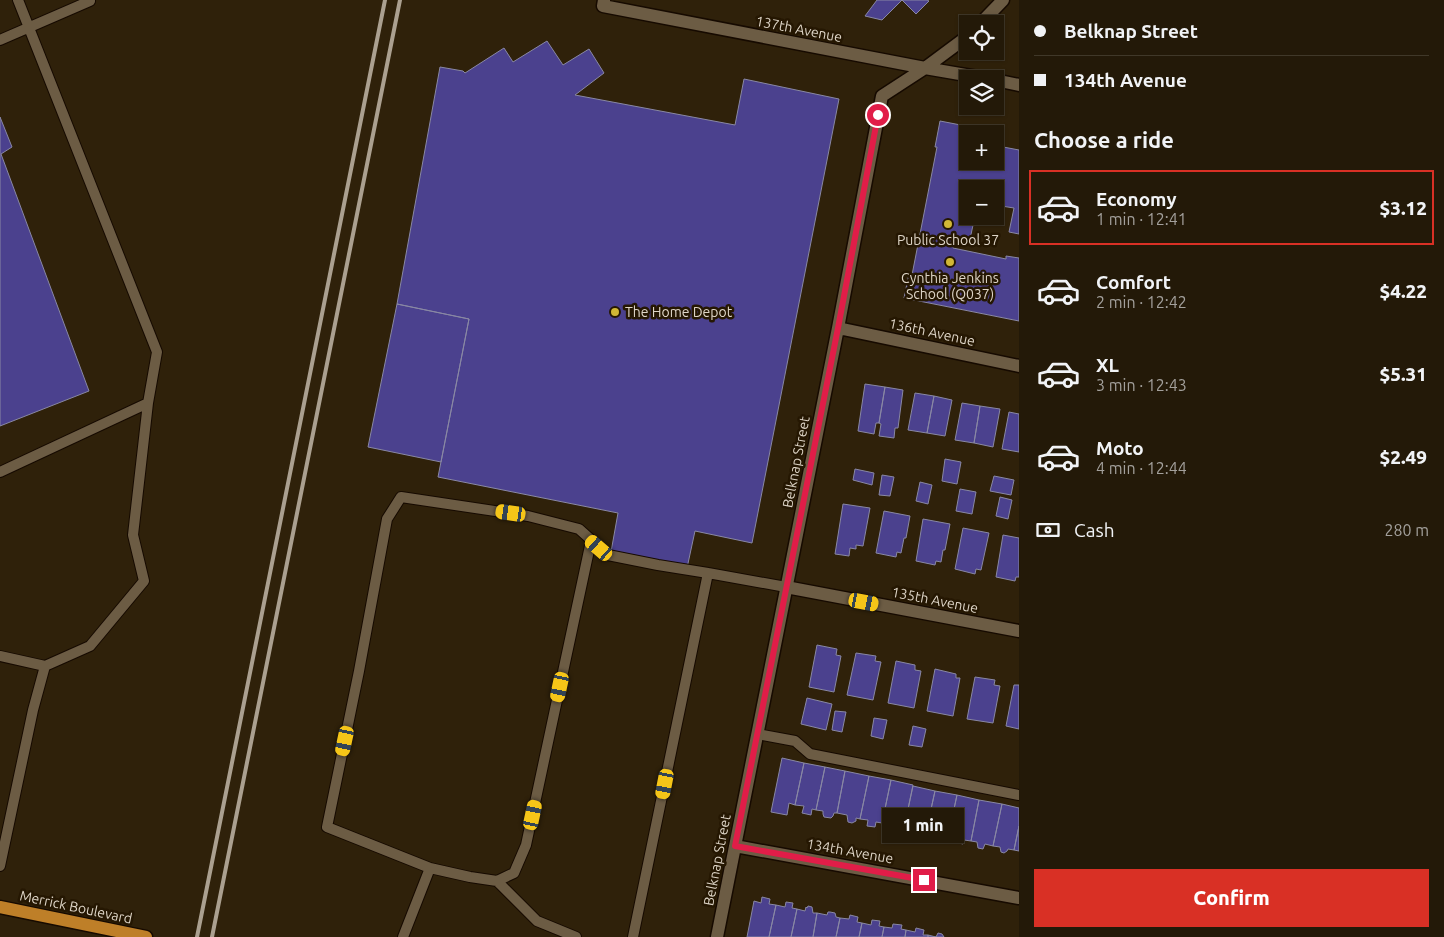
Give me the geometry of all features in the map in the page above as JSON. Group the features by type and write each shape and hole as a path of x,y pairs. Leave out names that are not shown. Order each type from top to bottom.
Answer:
{"main road":[{"name":"Merrick Boulevard","path":"0,907 146,937"}],"street":[{"path":"989,15 1003,0"},
{"name":"137th Avenue","path":"603,3 959,74"},
{"name":"Belknap Street","path":"717,937 882,96 959,43"},
{"path":"1004,82 1019,85"},
{"name":"136th Avenue","path":"838,328 1019,366"},
{"name":"135th Avenue","path":"786,587 1019,631"},
{"name":"134th Avenue","path":"735,846 1019,898"}],"lane":[{"path":"0,656 45,666 90,646 144,581 133,535 148,403 157,352 18,0"},
{"path":"0,40 90,1"},
{"path":"0,472 148,403"},
{"path":"591,540 526,845 514,873 497,881 430,868 327,827 359,671 387,519 401,497 528,516 579,529 608,555 786,587"},
{"path":"633,937 708,573"},
{"path":"0,866 33,710 45,666"},
{"path":"757,734 795,741 810,754 1019,795"},
{"path":"403,937 430,868"},
{"path":"497,881 537,921 576,937"}],"building":[{"path":"877,0 902,0 882,20 865,16"},
{"path":"902,0 927,0 929,1 916,14"},
{"name":"The Home Depot","path":"547,41 563,65 589,49 604,73 575,95 735,125 744,79 839,99 752,543 695,531 687,568 611,552 618,513 438,477 469,319 397,304 440,67 465,73 504,48 513,62"},
{"path":"0,117 12,147 1,154 89,391 0,426"},
{"name":"Public School 37","path":"940,121 961,125 959,125 959,170 1004,170 1004,147 1019,150 1019,234 1009,232 1014,208 1004,206 1004,180 959,180 959,225 973,225 970,239 955,236 953,248 1006,259 1006,256 1019,258 1019,321 904,298 909,274 912,275 937,147 935,147"},
{"path":"397,304 469,319 441,462 368,447"},
{"path":"865,384 885,387 879,423 876,423 874,434 858,431"},
{"path":"885,387 903,390 898,428 895,428 894,438 879,436 881,424 879,423"},
{"path":"915,393 934,396 927,433 908,430"},
{"path":"934,396 952,400 945,436 927,433"},
{"path":"962,403 980,406 974,443 955,440"},
{"path":"980,406 1000,409 993,447 974,443"},
{"path":"1009,412 1019,414 1019,452 1002,449"},
{"path":"945,459 961,462 957,484 942,481"},
{"path":"855,469 874,473 872,485 853,480"},
{"path":"882,475 894,477 890,496 879,495"},
{"path":"994,476 1014,480 1011,495 990,491"},
{"path":"920,482 932,485 928,504 916,501"},
{"path":"960,489 976,492 972,514 956,511"},
{"path":"1000,497 1012,500 1008,519 996,516"},
{"path":"843,504 870,508 863,546 856,545 856,549 850,548 849,556 835,554"},
{"path":"884,511 910,516 901,553 897,552 896,557 876,553"},
{"path":"923,519 950,524 941,562 936,561 935,565 916,561"},
{"path":"963,528 989,533 981,570 976,569 975,574 955,569"},
{"path":"1003,535 1019,538 1019,577 1016,577 1015,581 996,577"},
{"path":"817,645 837,649 836,655 841,656 834,692 809,687"},
{"path":"856,653 876,656 875,661 881,662 873,700 847,695"},
{"path":"896,661 915,665 915,670 921,671 914,708 888,703"},
{"path":"935,669 956,674 956,678 960,678 953,716 927,711"},
{"path":"975,677 995,680 994,685 1000,686 993,723 967,719"},
{"path":"1014,685 1019,685 1019,729 1006,726"},
{"path":"807,698 832,704 826,730 801,724"},
{"path":"835,711 846,712 842,732 832,730"},
{"path":"874,718 887,720 883,739 871,736"},
{"path":"913,726 926,729 922,747 909,745"},
{"path":"782,758 804,763 795,805 789,803 787,815 771,812"},
{"path":"804,763 825,767 816,810 812,809 811,815 802,813 804,806 795,805"},
{"path":"825,767 845,771 837,813 834,813 831,818 824,817 823,811 816,810"},
{"path":"845,771 869,776 860,819 856,818 856,821 852,823 848,822 847,815 837,813"},
{"path":"869,776 891,780 882,823 876,822 875,827 867,826 868,820 860,819"},
{"path":"891,780 913,785 904,828 899,827 898,832 890,830 891,825 882,823"},
{"path":"913,786 935,791 926,832 922,831 918,836 912,835 911,829 904,828"},
{"path":"935,791 957,795 948,837 942,836 941,840 933,839 934,833 926,832"},
{"path":"957,795 979,800 971,841 964,840 963,844 955,842 956,838 948,837"},
{"path":"979,800 1002,804 993,846 985,844 983,849 978,848 977,842 971,841"},
{"path":"1002,804 1019,808 1019,826 1014,850 1008,849 1004,853 1001,852 1000,847 993,846"},
{"path":"1019,826 1019,851 1014,850"},
{"path":"762,897 770,899 769,904 776,905 769,937 747,937 754,901 761,903"},
{"path":"786,902 793,903 792,908 797,909 791,937 769,937 776,905 785,907"},
{"path":"808,906 812,907 813,913 817,913 813,937 791,937 797,909 805,911"},
{"path":"828,912 835,913 836,917 840,918 836,937 813,937 817,913 827,915"},
{"path":"850,915 858,917 857,922 862,923 859,937 836,937 840,918 849,919"},
{"path":"872,920 880,921 879,926 884,927 882,937 859,937 862,923 871,925"},
{"path":"893,924 902,925 901,929 906,930 905,937 882,937 884,927 892,928"},
{"path":"916,928 924,930 923,935 928,935 928,937 905,937 906,930 915,932"},
{"path":"938,933 944,937 936,937"}],"railway":[{"path":"197,937 385,0"},
{"path":"212,937 400,0"}],"place":[{"name":"Public School 37","path":"948,224"},
{"name":"Cynthia Jenkins School (Q037)","path":"950,262"},
{"name":"The Home Depot","path":"615,312"}],"route":[{"path":"878,115 838,328 735,846 924,880"}]}
